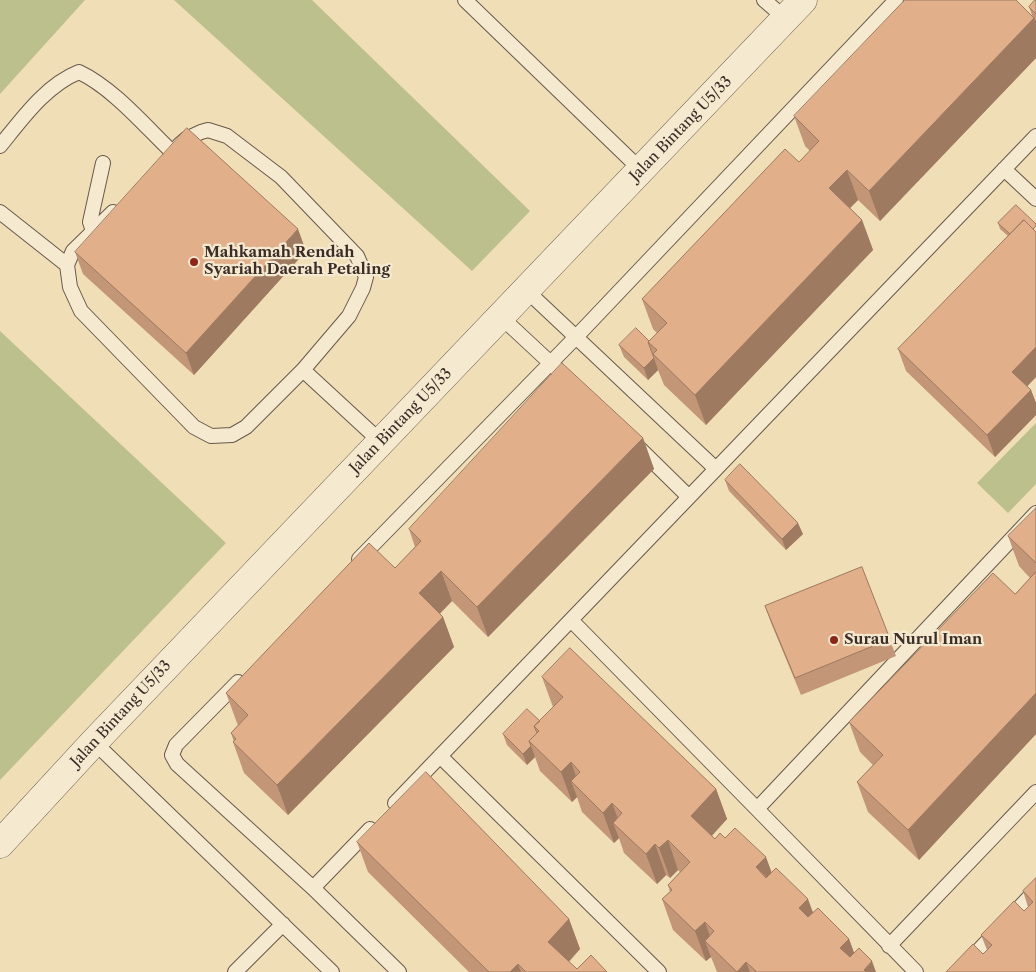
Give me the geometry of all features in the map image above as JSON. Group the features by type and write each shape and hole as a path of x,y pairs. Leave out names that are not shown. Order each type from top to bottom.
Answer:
{"street":[{"name":"Jalan Bintang U5/33","path":"0,844 94,742 794,9"}],"lane":[{"path":"465,0 641,170"},
{"path":"764,0 794,9"},
{"path":"350,568 576,338 896,0"},
{"path":"0,146 28,113 53,88 69,76 79,72 93,78 131,112 169,156 186,139 200,132 208,130 227,136 281,178 357,256 366,277 363,288 349,316 303,370 246,426 232,435 211,436 194,427 81,311 70,287 67,266 73,251 119,205"},
{"path":"313,888 1036,136"},
{"path":"93,231 90,222 103,163"},
{"path":"1004,170 1036,199"},
{"path":"0,212 67,266"},
{"path":"526,290 716,469"},
{"path":"501,317 565,377"},
{"path":"303,370 381,442"},
{"path":"627,437 689,497"},
{"path":"758,809 1036,513"},
{"path":"571,620 916,972"},
{"path":"245,674 176,745 172,755 177,764 313,888 399,972"},
{"path":"94,742 332,972"},
{"path":"440,756 659,972"},
{"path":"889,946 1036,792"},
{"path":"958,972 1036,890"},
{"path":"235,972 282,924"}],"green space":[{"path":"0,0 85,0 0,94"},
{"path":"174,0 312,0 530,211 472,271"},
{"path":"0,331 226,543 0,780"},
{"path":"1036,423 1036,484 1008,513 977,483"}],"building":[{"path":"905,0 1016,0 1034,18 869,191 847,170 829,188 862,220 695,395 653,354 657,350 648,342 667,323 642,299 785,149 799,162 819,141 794,116"},
{"path":"1036,0 1036,14 1029,7"},
{"name":"Mahkamah Rendah Syariah Daerah Petaling","path":"187,128 298,229 186,353 75,252"},
{"path":"1016,205 1036,226 1033,229 1024,220 1010,234 998,223"},
{"path":"1024,220 1036,232 1036,347 1012,372 1031,390 987,435 898,349"},
{"path":"636,328 649,341 654,358 644,368 619,345"},
{"path":"562,363 643,438 477,607 441,571 419,593 443,617 277,785 233,742 236,739 231,733 248,715 226,693 369,543 395,568 421,541 409,529"},
{"path":"740,464 798,523 782,539 725,480"},
{"path":"1036,508 1036,563 1008,536"},
{"name":"Surau Nurul Iman","path":"862,567 890,639 795,678 765,606"},
{"path":"1036,572 1036,693 908,830 857,782 883,755 849,722 993,573 1015,594"},
{"path":"570,648 716,789 691,816 715,839 720,833 725,838 735,828 766,857 756,867 766,878 776,868 808,899 799,908 808,917 818,908 849,939 840,948 850,957 859,948 872,961 864,970 866,972 755,972 746,962 737,972 705,941 714,931 705,922 695,931 662,899 672,890 668,885 690,862 668,840 659,848 655,844 646,854 613,823 622,813 612,803 603,813 571,781 580,772 571,762 561,772 529,741 539,731 534,726 563,697 542,677"},
{"path":"527,709 540,721 534,726 537,733 529,741 531,746 523,754 503,734"},
{"path":"426,772 569,919 548,942 577,969 591,955 607,972 526,972 518,964 510,972 489,972 357,842"},
{"path":"1036,878 1036,972 946,972 973,944 983,954 992,945 981,935 1014,901 1024,911 1033,902 1023,891"}],"place":[{"name":"Mahkamah Rendah Syariah Daerah Petaling","path":"194,262"},
{"name":"Surau Nurul Iman","path":"834,640"}]}
